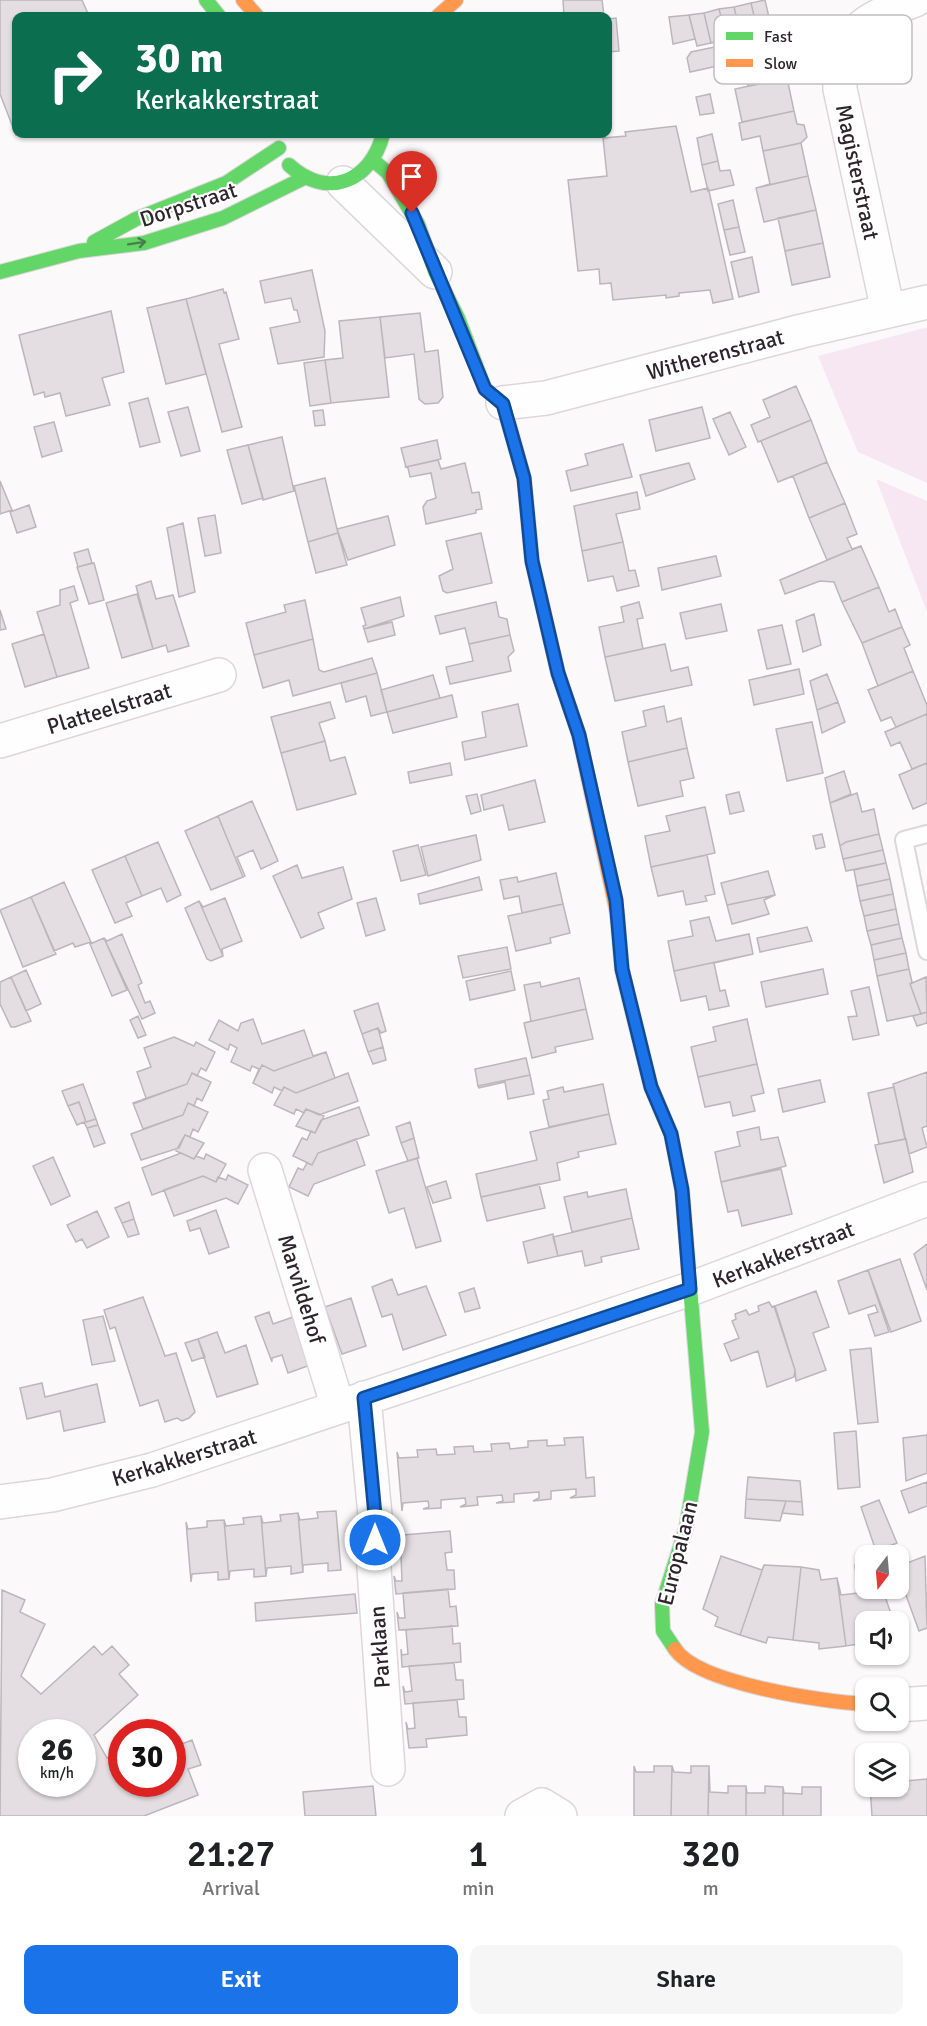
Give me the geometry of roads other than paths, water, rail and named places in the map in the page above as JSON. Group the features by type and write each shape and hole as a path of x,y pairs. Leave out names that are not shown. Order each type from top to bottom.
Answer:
{"street":[{"path":"206,0 216,12"},
{"path":"243,0 254,12"},
{"path":"442,12 456,0"},
{"name":"Magisterstraat","path":"877,15 915,0"},
{"name":"Magisterstraat","path":"840,84 888,311"},
{"path":"277,138 279,148 293,170 317,183 343,183 356,178 374,161 383,143 383,138"},
{"name":"Dorpstraat","path":"79,251 136,219 226,183 279,148"},
{"path":"374,161 388,173 418,224 435,272 458,318 485,389 503,404"},
{"name":"Dorpstraat","path":"0,272 79,251 144,243 223,218 304,178"},
{"path":"343,183 435,272"},
{"name":"Witherenstraat","path":"503,404 546,398 802,331 927,302"},
{"name":"Europalaan","path":"503,404 524,478 534,572 558,673 579,735 616,900 622,969 651,1087 671,1134 682,1190 702,1432 686,1528 662,1604 663,1631 678,1655 705,1669 764,1690 827,1702 855,1703"},
{"name":"Platteelstraat","path":"0,741 219,675"},
{"name":"Marvildehof","path":"265,1170 351,1402"},
{"name":"Kerkakkerstraat","path":"0,1502 52,1495 152,1470 690,1289 927,1199"},
{"name":"Parklaan","path":"351,1402 376,1526 373,1554 388,1769"},
{"path":"909,1704 927,1703"},
{"path":"522,1816 542,1805 560,1816"}],"lane":[{"path":"927,834 904,840 927,951"}]}
